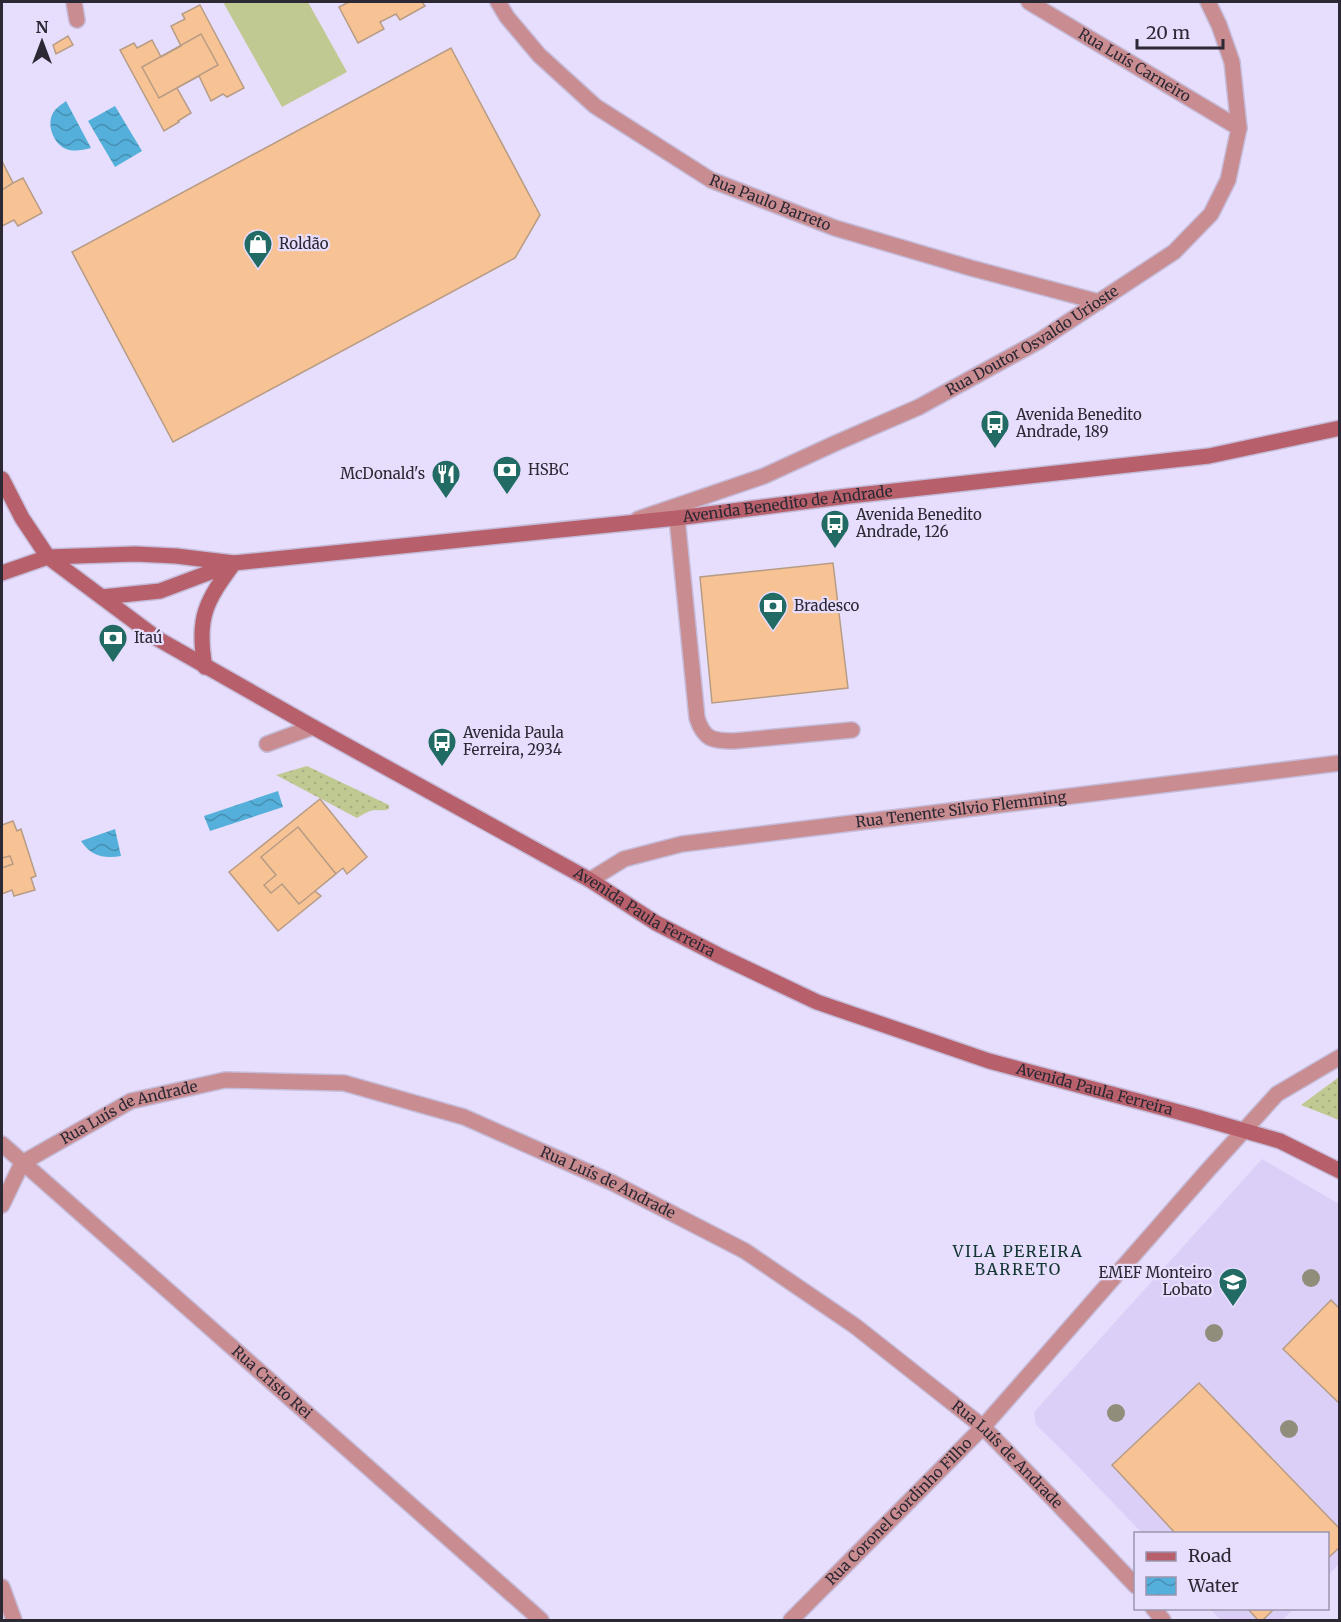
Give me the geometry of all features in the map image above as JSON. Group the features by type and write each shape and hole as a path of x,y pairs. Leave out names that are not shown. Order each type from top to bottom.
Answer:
{"main road":[{"name":"Avenida Benedito de Andrade","path":"48,557 135,554 234,563 677,518 849,496 1209,456 1340,428"},
{"name":"Avenida Paula Ferreira","path":"2,478 22,518 48,557 158,639 590,880 656,923 817,1002 989,1060 1280,1141 1340,1171"},
{"path":"2,573 48,557"},
{"name":"Avenida Benedito de Andrade","path":"102,597 160,591 234,563"},
{"path":"205,667 201,647 202,625 215,590 234,563"}],"street":[{"path":"74,2 77,20"},
{"name":"Rua Paulo Barreto","path":"498,2 507,17 539,55 595,106 711,180 835,228 971,268 1099,302"},
{"name":"Rua Luís Carneiro","path":"1029,2 1239,128"},
{"name":"Rua Doutor Osvaldo Urioste","path":"629,522 764,476 919,407 1039,341 1174,252 1211,214 1228,180 1239,128 1232,62 1208,2"},
{"path":"677,518 701,730 708,737 719,741 852,730"},
{"path":"267,744 313,727"},
{"name":"Rua Tenente Silvio Flemming","path":"590,880 624,859 682,844 1340,763"},
{"name":"Rua Coronel Gordinho Filho","path":"791,1620 983,1427 1277,1094 1340,1057"},
{"name":"Rua Luís de Andrade","path":"22,1163 131,1101 225,1080 344,1083 465,1117 611,1182 745,1251 855,1326 983,1427 1134,1584"},
{"name":"Rua Cristo Rei","path":"2,1144 541,1620"},
{"path":"2,1205 22,1163"},
{"path":"2,1587 14,1620"}],"shaded area":[{"name":"EMEF Monteiro Lobato","path":"1262,1159 1339,1204 1340,1563 1329,1574 1329,1532 1141,1532 1036,1425 1034,1412"},
{"path":"1211,1610 1293,1610 1282,1620 1221,1620"}],"green space":[{"path":"223,2 308,2 347,72 282,107"},
{"path":"307,766 389,805 389,809 370,811 357,818 276,775"},
{"path":"1339,1077 1339,1120 1301,1105"}],"water":[{"path":"66,101 91,148 69,150 62,147 55,139 50,125 52,115"},
{"path":"115,106 142,151 115,167 88,121"},
{"path":"278,791 283,807 210,831 204,816"},
{"path":"115,829 121,856 98,855 89,850 81,841"}],"building":[{"path":"349,2 422,2 425,6 400,20 396,14 380,22 384,29 358,43 339,7"},
{"path":"200,5 244,88 227,97 223,94 211,101 199,76 177,88 191,113 164,131 120,50 134,43 137,48 152,40 161,57 181,46 171,26 185,19 182,14"},
{"path":"201,34 218,65 159,98 142,67"},
{"path":"68,36 73,45 56,54 53,45"},
{"path":"451,48 540,215 515,258 173,442 72,252"},
{"path":"2,161 13,183 23,178 42,213 18,226 14,220 2,226"},
{"path":"2,161 13,183 2,190"},
{"name":"Bradesco","path":"833,563 848,688 712,703 700,577"},
{"path":"320,799 367,857 347,874 343,868 315,891 321,896 278,931 229,872"},
{"path":"13,821 17,831 21,829 36,876 31,878 35,890 14,896 12,890 2,894 2,825"},
{"path":"298,827 336,874 299,904 282,884 271,893 264,885 276,875 261,857"},
{"path":"10,856 13,864 2,868 2,858"},
{"path":"1331,1300 1340,1309 1340,1404 1283,1349"},
{"path":"1199,1383 1340,1529 1340,1547 1329,1557 1329,1532 1174,1532 1112,1465"},
{"path":"1249,1610 1273,1610 1263,1620 1258,1620"}],"place":[{"name":"Roldão","path":"258,270"},
{"name":"Avenida Benedito Andrade, 189","path":"995,450"},
{"name":"HSBC","path":"507,496"},
{"name":"McDonald's","path":"446,500"},
{"name":"Avenida Benedito Andrade, 126","path":"835,550"},
{"name":"Bradesco","path":"773,632"},
{"name":"Itaú","path":"113,664"},
{"name":"Avenida Paula Ferreira, 2934","path":"442,768"},
{"name":"EMEF Monteiro Lobato","path":"1233,1308"}],"district":[{"name":"VILA PEREIRA BARRETO","path":"1018,1260"}]}
